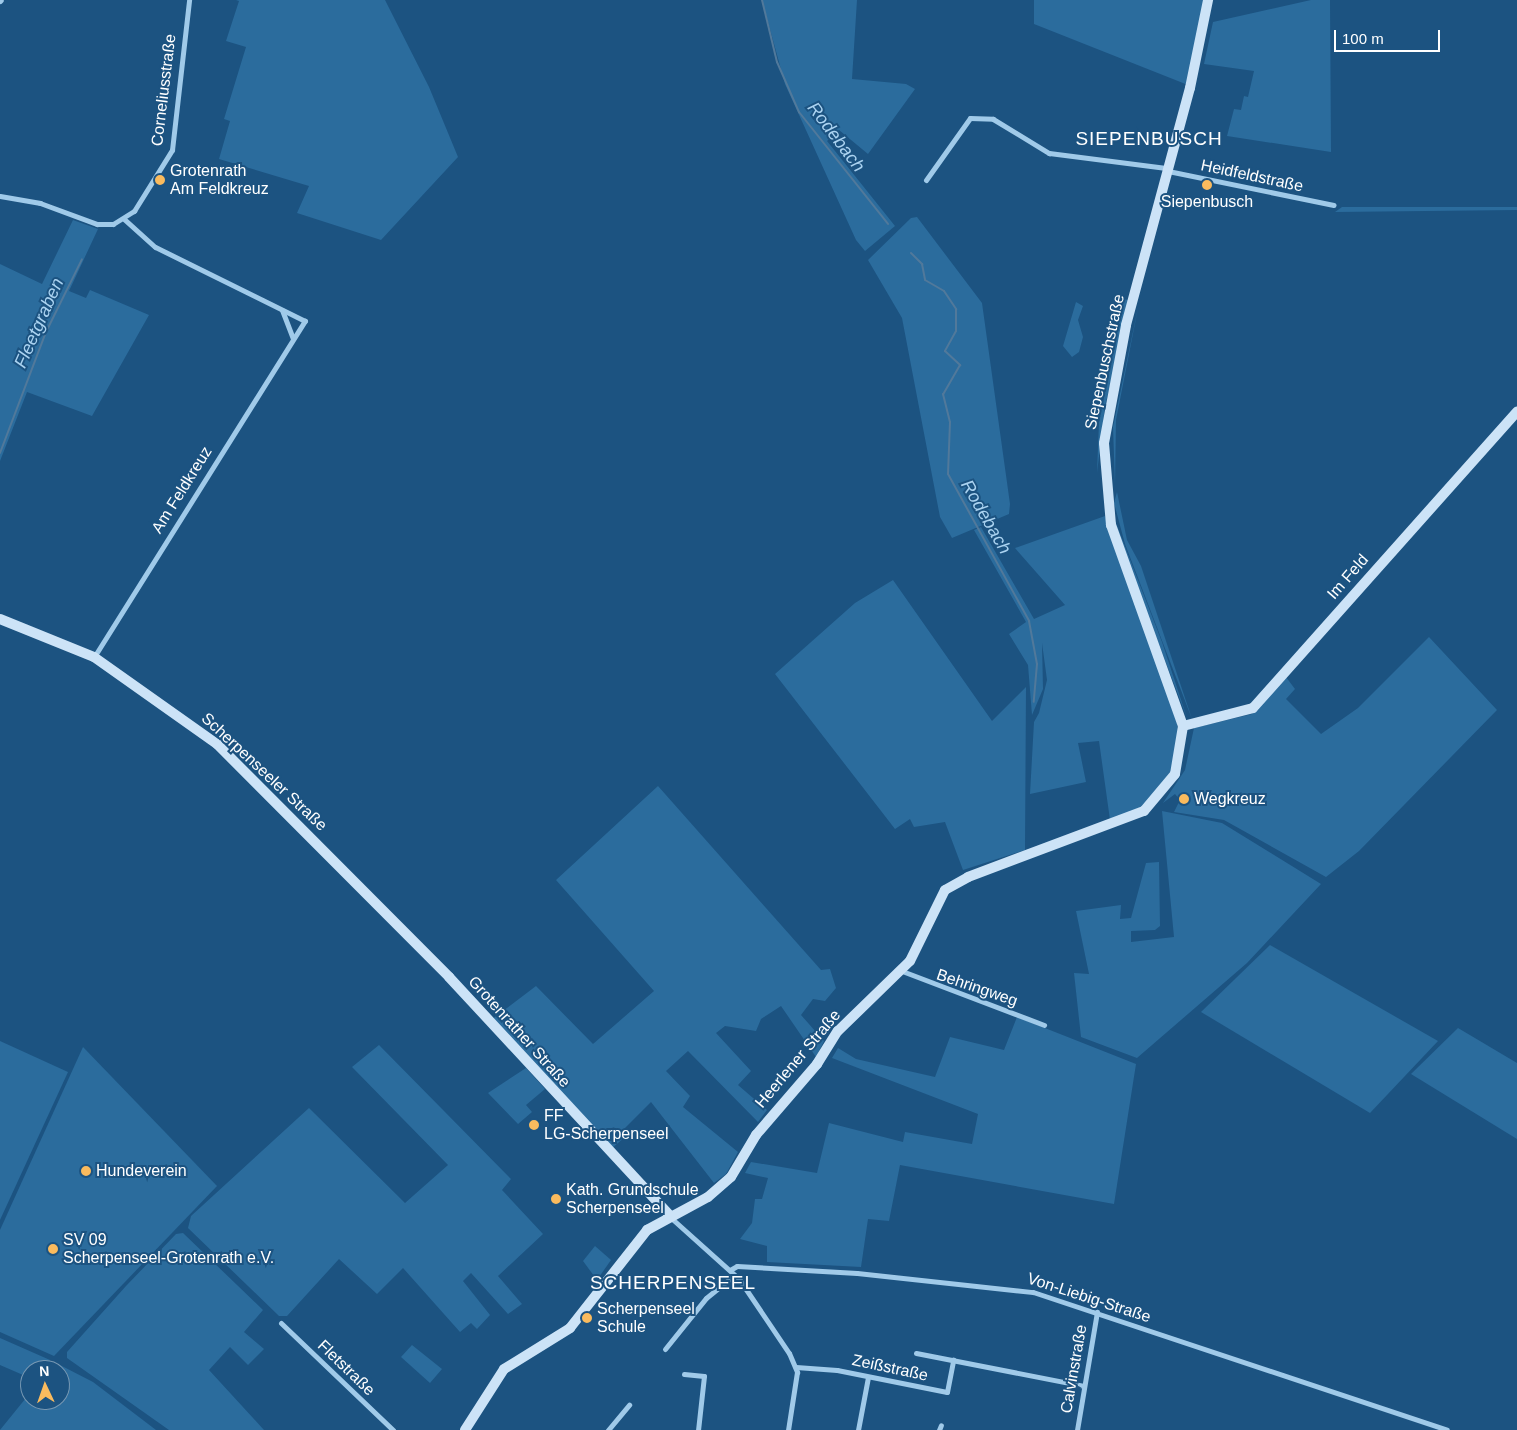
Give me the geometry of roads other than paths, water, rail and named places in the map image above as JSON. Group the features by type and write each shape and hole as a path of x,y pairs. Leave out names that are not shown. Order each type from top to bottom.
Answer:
{"main road":[{"name":"Siepenbuschstraße","path":"1183,726 1140,595 1116,540 1104,486 1107,419 1166,169 1190,88 1208,0"},
{"name":"Im Feld","path":"1183,726 1253,708 1517,412"},
{"name":"Scherpenseeler Straße","path":"0,619 94,657 226,752 449,977"},
{"name":"Heerlener Straße","path":"465,1430 504,1369 570,1328 647,1230 708,1197 731,1178 756,1135 817,1064 838,1031 902,971 939,897 951,886 1129,818 1153,805 1175,774 1183,726"},
{"name":"Grotenrather Straße","path":"449,977 670,1216"}],"street":[{"name":"Corneliusstraße","path":"124,219 144,198 172,150 189,0"},
{"name":"Heidfeldstraße","path":"926,180 970,118 993,119 1049,153 1166,169 1334,205"},
{"path":"0,196 40,202 97,224 124,219"},
{"name":"Am Feldkreuz","path":"94,657 305,321 155,247 124,219"},
{"path":"282,309 293,338"},
{"name":"Behringweg","path":"902,971 1044,1025"},
{"path":"670,1216 734,1274 796,1367 788,1430"},
{"name":"Von-Liebig-Straße","path":"730,1270 737,1266 853,1273 996,1285 1097,1312 1447,1430"},
{"path":"666,1349 706,1298 734,1274"},
{"name":"Calvinstraße","path":"1077,1430 1097,1312"},
{"name":"Fletstraße","path":"281,1323 393,1430"},
{"name":"Zeißstraße","path":"916,1353 1084,1386"},
{"name":"Zeißstraße","path":"796,1367 868,1377 948,1392 953,1360"},
{"path":"684,1374 704,1376 698,1430"},
{"path":"858,1430 868,1377"},
{"path":"608,1430 629,1405"}],"waterway":[{"name":"Rodebach","path":"762,0 777,62 799,112 888,224"},
{"name":"Rodebach","path":"911,253 922,264 925,280 944,291 956,309 956,331 945,351 960,365 943,394 950,422 948,474 1029,621 1037,664 1034,702"},
{"name":"Fleetgraben","path":"0,453 46,332 82,259"}],"place":[{"name":"Grotenrath Am Feldkreuz","path":"160,180"},
{"name":"Siepenbusch","path":"1207,185"},
{"name":"Wegkreuz","path":"1184,799"},
{"name":"FF LG-Scherpenseel","path":"534,1125"},
{"name":"Hundeverein","path":"86,1171"},
{"name":"Kath. Grundschule Scherpenseel","path":"556,1199"},
{"name":"SV 09 Scherpenseel-Grotenrath e.V.","path":"53,1249"},
{"name":"Scherpenseel Schule","path":"587,1318"}],"district":[{"name":"SIEPENBUSCH","path":"1149,139"},
{"name":"SCHERPENSEEL","path":"673,1283"}]}
